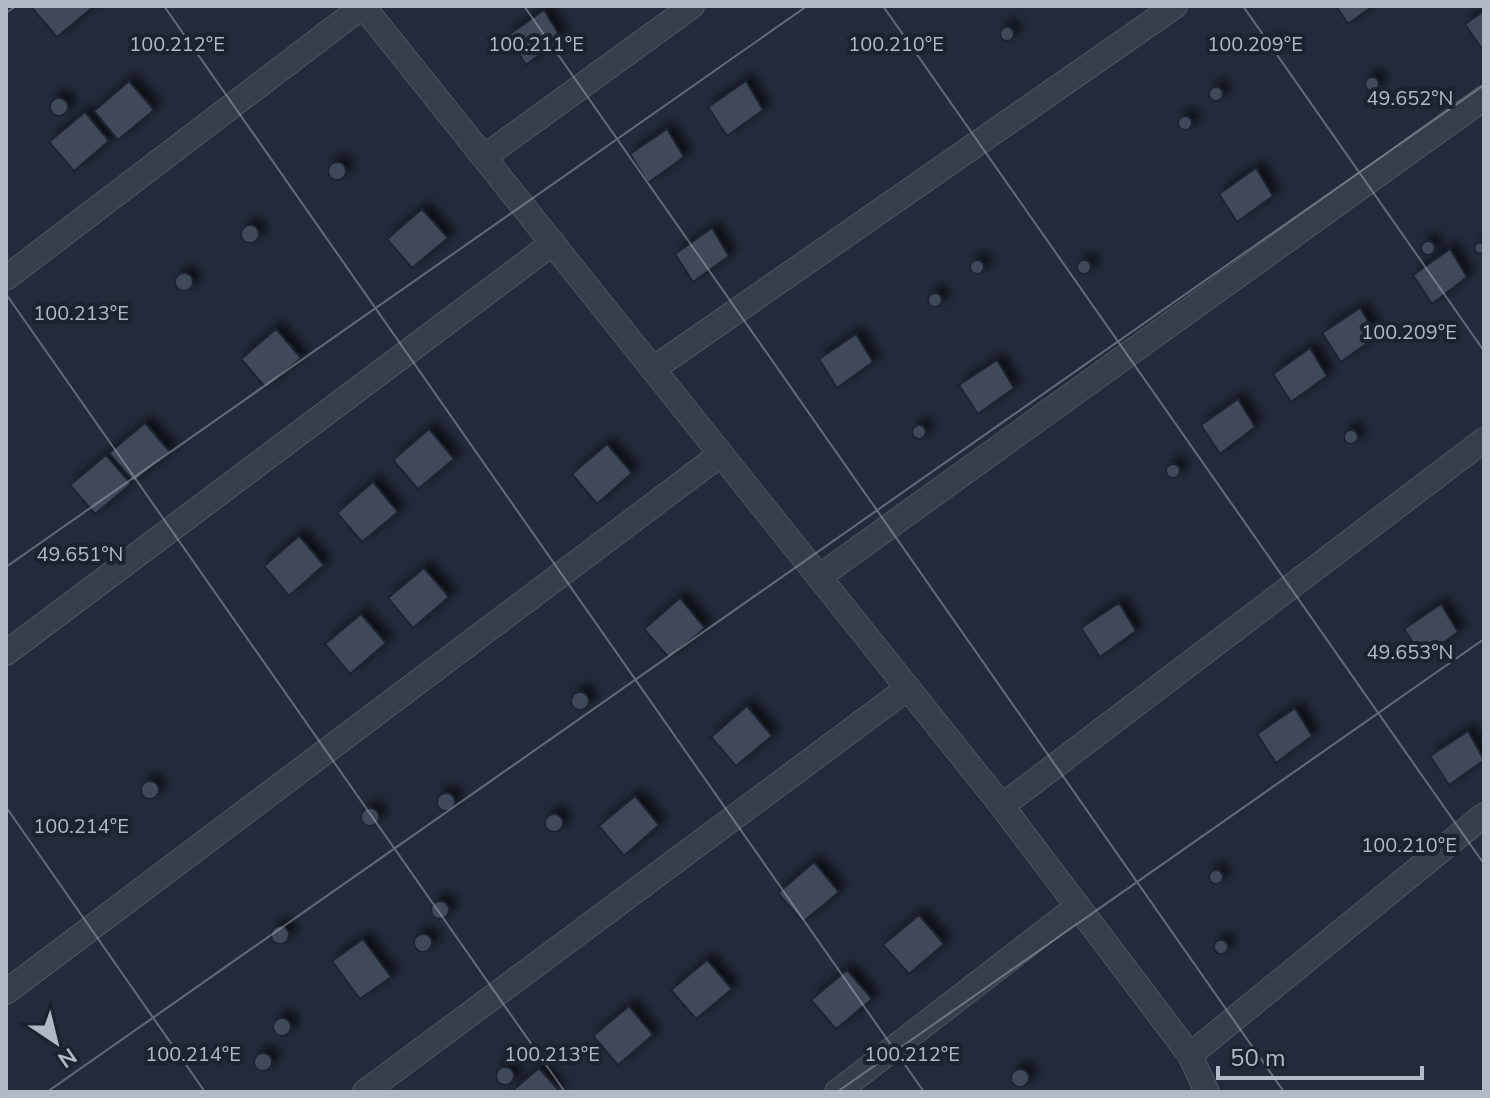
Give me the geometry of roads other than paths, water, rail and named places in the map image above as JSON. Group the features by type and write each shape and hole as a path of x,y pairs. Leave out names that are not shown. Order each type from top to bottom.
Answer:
{"street":[{"path":"6,278 363,6 1002,806 1190,1055 1207,1092"},
{"path":"484,157 692,6"},
{"path":"653,369 1175,6"},
{"path":"819,577 1484,98"},
{"path":"6,653 553,243"},
{"path":"1002,806 1484,440"},
{"path":"6,992 721,454"},
{"path":"365,1092 908,688"},
{"path":"1190,1055 1484,815"},
{"path":"837,1092 1078,906"}]}
